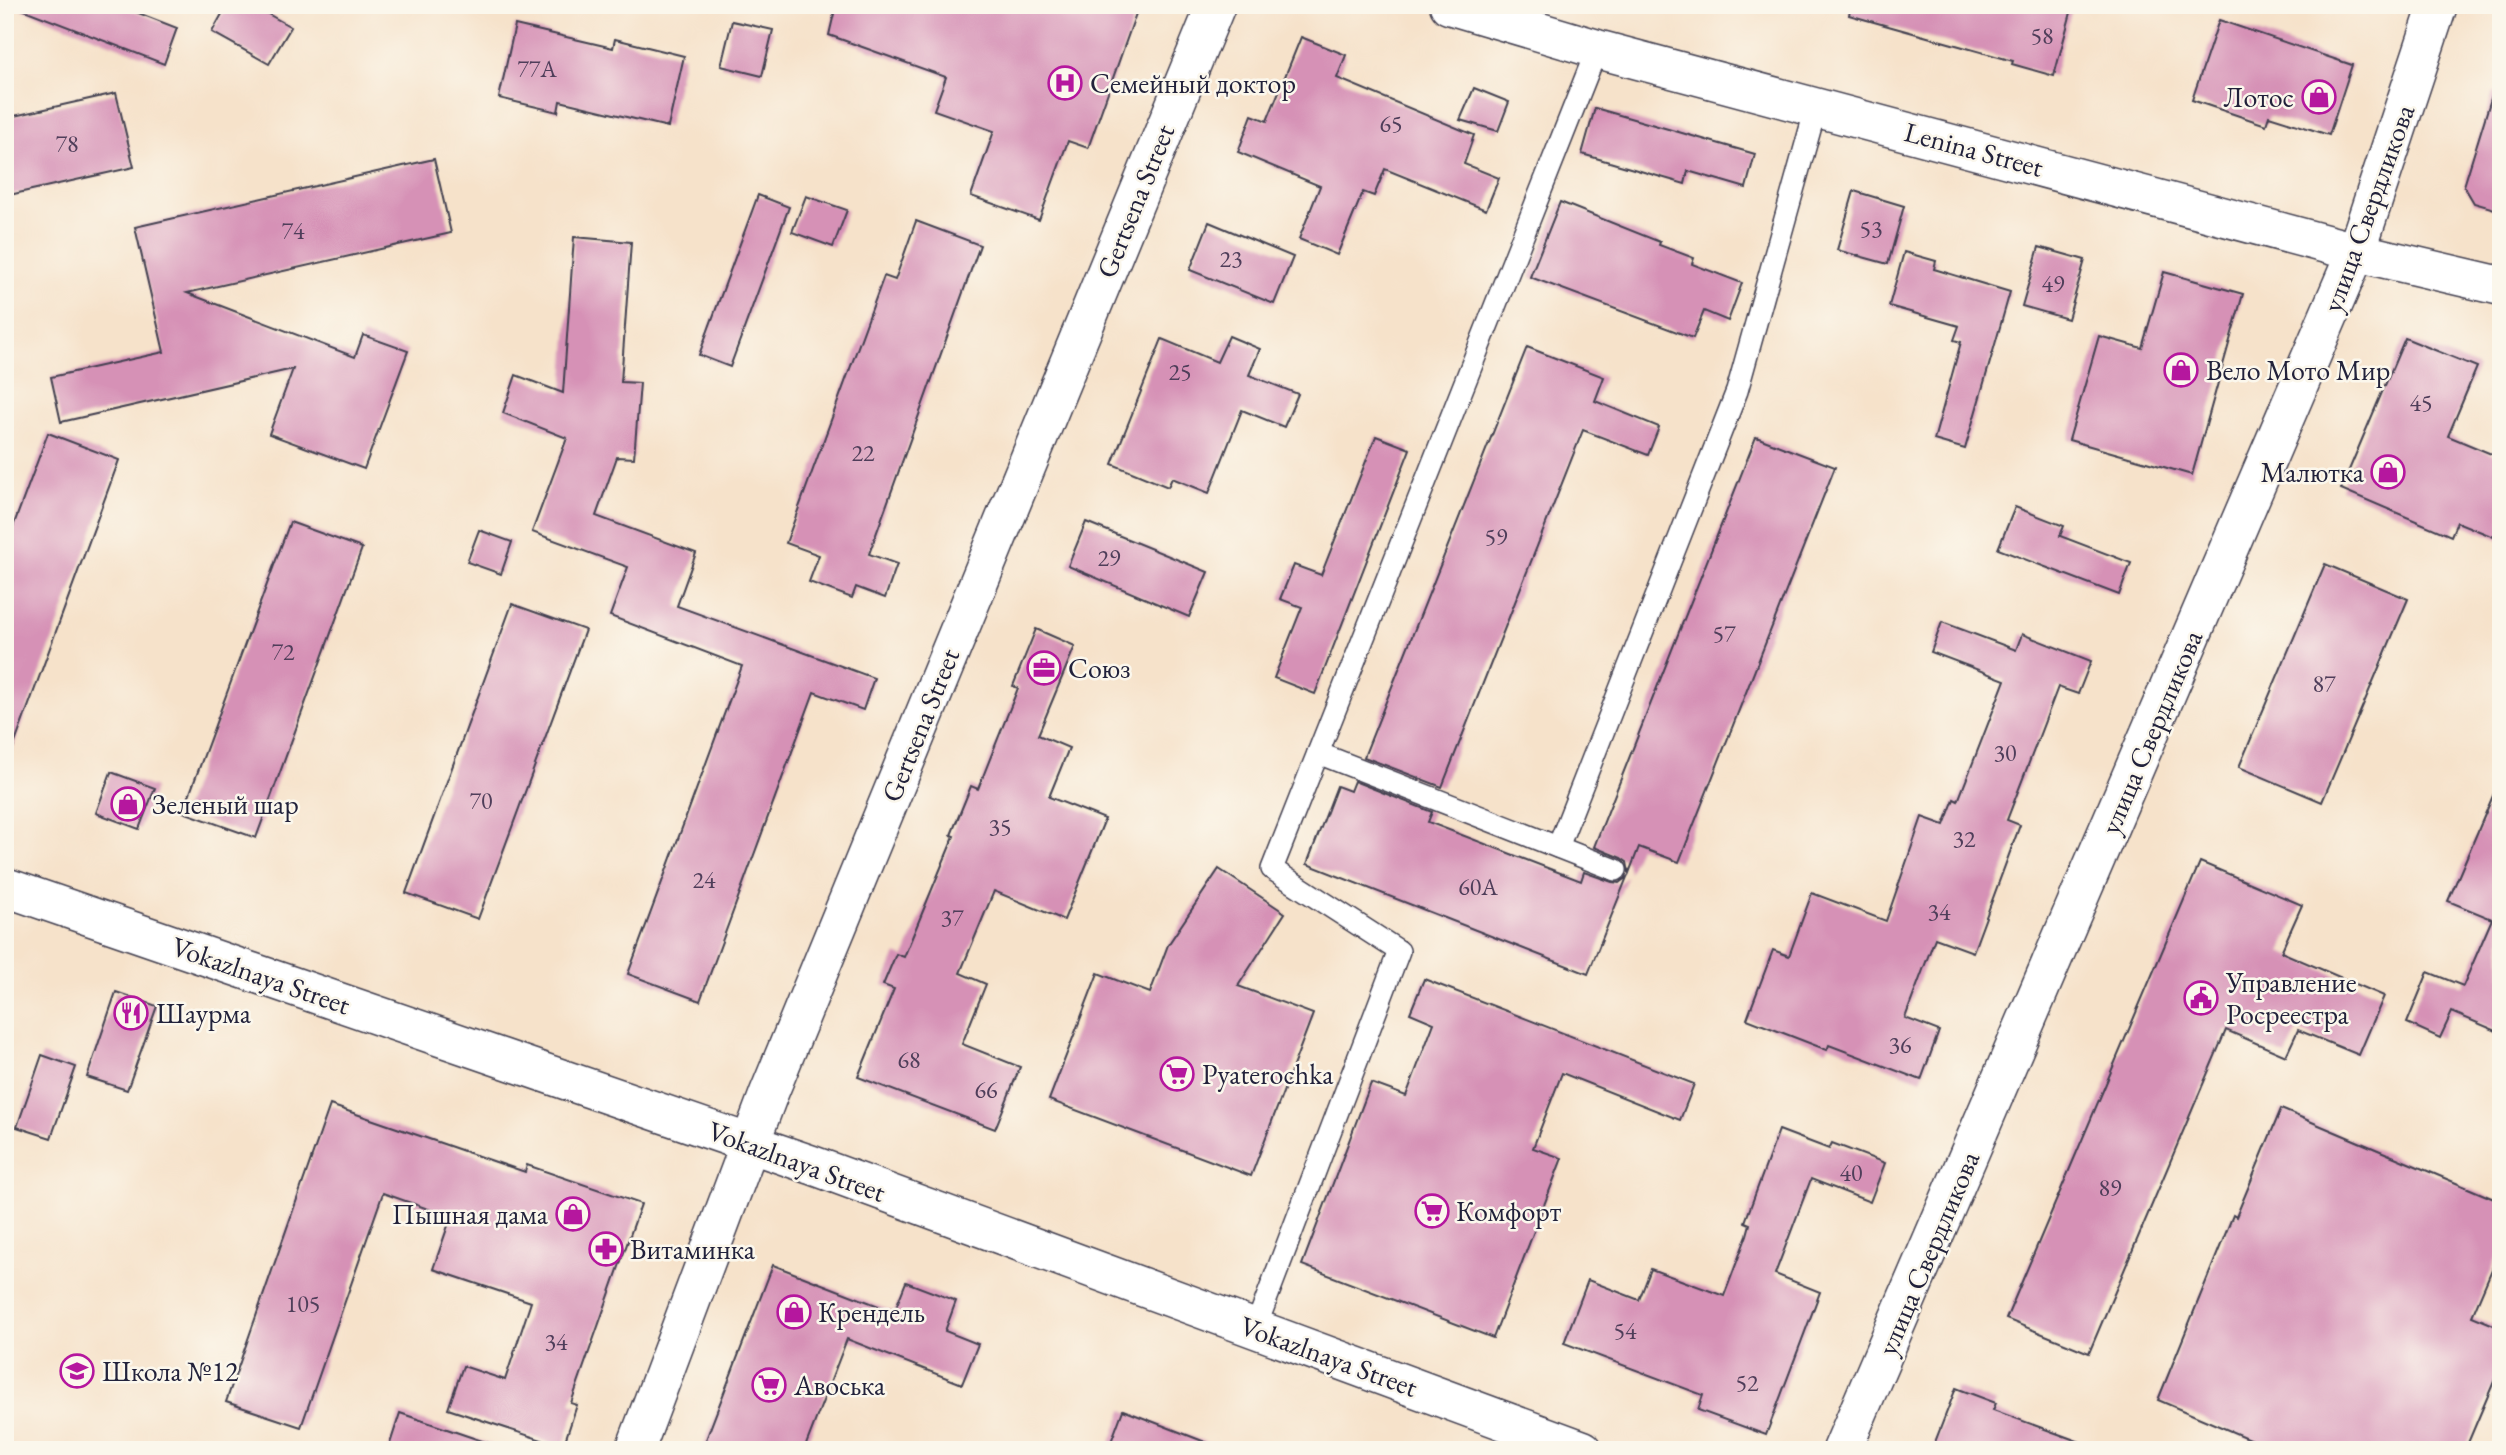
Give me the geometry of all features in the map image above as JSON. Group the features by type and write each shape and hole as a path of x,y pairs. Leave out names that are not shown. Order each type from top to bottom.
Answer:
{"street":[{"name":"Gertsena Street","path":"635,1450 750,1144 1216,5"},
{"name":"Lenina Street","path":"1449,5 1597,49 1816,108 2356,252 2501,286"},
{"name":"улица Свердликова","path":"1842,1450 2356,252 2438,5"},
{"name":"Vokazlnaya Street","path":"5,887 750,1144 1583,1450"}],"lane":[{"path":"1255,1329 1399,951 1272,869 1597,49"},
{"path":"1558,847 1737,391 1816,108"},
{"path":"1318,753 1616,870"}],"building":[{"path":"20,5 118,5 177,28 164,64 19,8"},
{"path":"227,5 252,5 291,27 269,64 212,32"},
{"path":"836,5 1139,5 1088,148 1068,141 1039,220 971,196 994,131 934,110 946,77 829,35"},
{"path":"1851,5 2073,5 2054,76 2012,64 2013,61 1849,15"},
{"path":"2219,20 2352,65 2329,135 2269,116 2266,125 2192,100"},
{"path":"732,21 773,30 762,76 721,66"},
{"path":"515,25 613,48 615,39 684,56 668,127 560,101 558,112 499,98"},
{"path":"1301,37 1346,55 1337,78 1474,135 1464,164 1499,178 1486,210 1385,169 1374,196 1363,192 1337,255 1299,239 1320,186 1238,152 1252,115 1267,121"},
{"path":"1474,88 1509,102 1498,131 1460,120"},
{"path":"2493,92 2501,93 2501,211 2474,203 2464,186"},
{"path":"116,93 134,167 5,196 5,118"},
{"path":"1595,108 1755,154 1746,188 1688,171 1685,184 1582,154"},
{"path":"434,159 451,233 187,293 355,357 363,335 408,351 364,469 269,434 293,369 61,422 51,377 164,352 135,227"},
{"path":"1854,191 1904,206 1888,264 1837,250"},
{"path":"758,195 789,207 730,367 699,355"},
{"path":"806,196 847,210 833,247 792,232"},
{"path":"1560,202 1660,242 1659,245 1694,258 1692,264 1742,283 1728,321 1704,311 1693,338 1530,277"},
{"path":"916,221 980,245 869,554 897,564 885,598 856,587 852,598 809,582 819,555 786,543 884,276 895,280"},
{"path":"1209,222 1293,257 1274,304 1190,270"},
{"path":"574,237 631,242 621,382 640,383 634,458 617,457 596,516 696,553 677,606 874,678 863,710 814,692 700,1001 628,974 742,666 610,616 628,567 532,532 567,438 503,413 516,375 563,393"},
{"path":"2039,247 2085,260 2068,319 2022,306"},
{"path":"1904,252 1936,261 1934,269 2010,292 1965,449 1934,440 1961,342 1954,340 1959,326 1889,306"},
{"path":"2164,272 2243,294 2192,475 2069,440 2099,336 2142,348"},
{"path":"1229,336 1260,349 1249,375 1298,394 1284,427 1242,410 1209,493 1172,478 1168,487 1112,464 1162,339 1217,362"},
{"path":"2405,338 2477,367 2448,436 2501,458 2501,540 2457,522 2451,536 2341,489"},
{"path":"1527,347 1604,377 1595,401 1659,427 1648,455 1583,430 1442,787 1364,757"},
{"path":"48,433 119,460 9,759 5,759 5,548"},
{"path":"1376,436 1410,449 1315,694 1274,678 1302,607 1280,599 1294,565 1321,575"},
{"path":"1756,437 1835,467 1679,862 1639,847 1629,873 1627,862 1594,847"},
{"path":"2015,507 2064,526 2060,536 2131,563 2119,595 1998,549"},
{"path":"290,522 362,548 256,838 183,812"},
{"path":"1086,522 1208,572 1189,617 1068,566"},
{"path":"479,530 512,542 501,574 467,562"},
{"path":"2325,564 2408,599 2322,802 2239,767"},
{"path":"512,604 585,630 478,919 406,893"},
{"path":"1942,622 2016,650 2022,634 2091,661 2078,694 2058,687 2007,820 2020,825 1973,952 1935,938 1905,1018 1939,1031 1921,1080 1829,1045 1827,1050 1747,1019 1773,950 1789,956 1812,893 1886,921 1922,817 1944,825 1954,799 1958,801 2005,680 1931,652"},
{"path":"1036,629 1075,646 1038,735 1069,748 1049,797 1105,819 1064,920 994,891 960,973 986,984 962,1044 1020,1067 995,1129 858,1077 894,989 883,985 896,954 904,957 954,836 951,835 971,786 978,789 1018,688 1013,686"},
{"path":"111,772 155,788 139,829 96,813"},
{"path":"2501,777 2501,1033 2452,1012 2440,1038 2407,1023 2428,972 2463,986 2492,919 2448,901"},
{"path":"1354,781 1432,812 1428,822 1581,881 1584,872 1619,883 1627,877 1588,974 1307,864 1337,786 1350,791"},
{"path":"2200,862 2302,905 2281,952 2384,996 2359,1055 2298,1030 2286,1056 2226,1030 2089,1353 2006,1319"},
{"path":"1219,869 1285,913 1238,986 1313,1014 1251,1176 1049,1100 1098,973 1150,993 1168,945"},
{"name":"Комфорт","path":"1424,979 1694,1084 1680,1120 1562,1073 1533,1148 1562,1158 1493,1338 1302,1265 1371,1083 1406,1096 1434,1023 1410,1013"},
{"path":"116,992 157,1006 127,1090 87,1077"},
{"path":"42,1055 76,1067 51,1138 17,1127"},
{"path":"330,1105 525,1172 527,1165 641,1204 571,1403 577,1405 563,1447 448,1409 463,1366 505,1380 531,1302 433,1269 451,1217 383,1193 301,1427 226,1402"},
{"path":"2281,1109 2501,1202 2501,1248 2472,1316 2501,1328 2501,1365 2465,1450 2275,1450 2158,1400 2233,1215 2236,1217"},
{"path":"1779,1130 1829,1149 1832,1143 1885,1163 1870,1202 1811,1179 1775,1274 1820,1292 1766,1435 1698,1410 1703,1395 1564,1343 1588,1280 1639,1300 1651,1269 1724,1296 1747,1235 1750,1224 1745,1222"},
{"path":"773,1265 894,1312 906,1282 956,1301 945,1331 978,1344 962,1384 847,1339 804,1450 702,1450"},
{"path":"1956,1388 1996,1403 1993,1410 2091,1446 2090,1450 1932,1450"},
{"path":"1123,1410 1218,1447 1218,1450 1108,1450"},
{"path":"400,1413 491,1444 490,1450 388,1450"}],"place":[{"name":"Семейный доктор","path":"1065,83"},
{"name":"Лотос","path":"2319,97"},
{"name":"Вело Мото Мир","path":"2181,370"},
{"name":"Малютка","path":"2388,472"},
{"name":"Союз","path":"1044,668"},
{"name":"Зеленый шар","path":"128,804"},
{"name":"Управление Росреестра","path":"2201,998"},
{"name":"Шаурма","path":"131,1013"},
{"name":"Pyaterochka","path":"1177,1074"},
{"name":"Комфорт","path":"1432,1211"},
{"name":"Пышная дама","path":"573,1214"},
{"name":"Витаминка","path":"606,1249"},
{"name":"Крендель","path":"794,1312"},
{"name":"Школа №12","path":"77,1371"},
{"name":"Авоська","path":"769,1385"}]}
